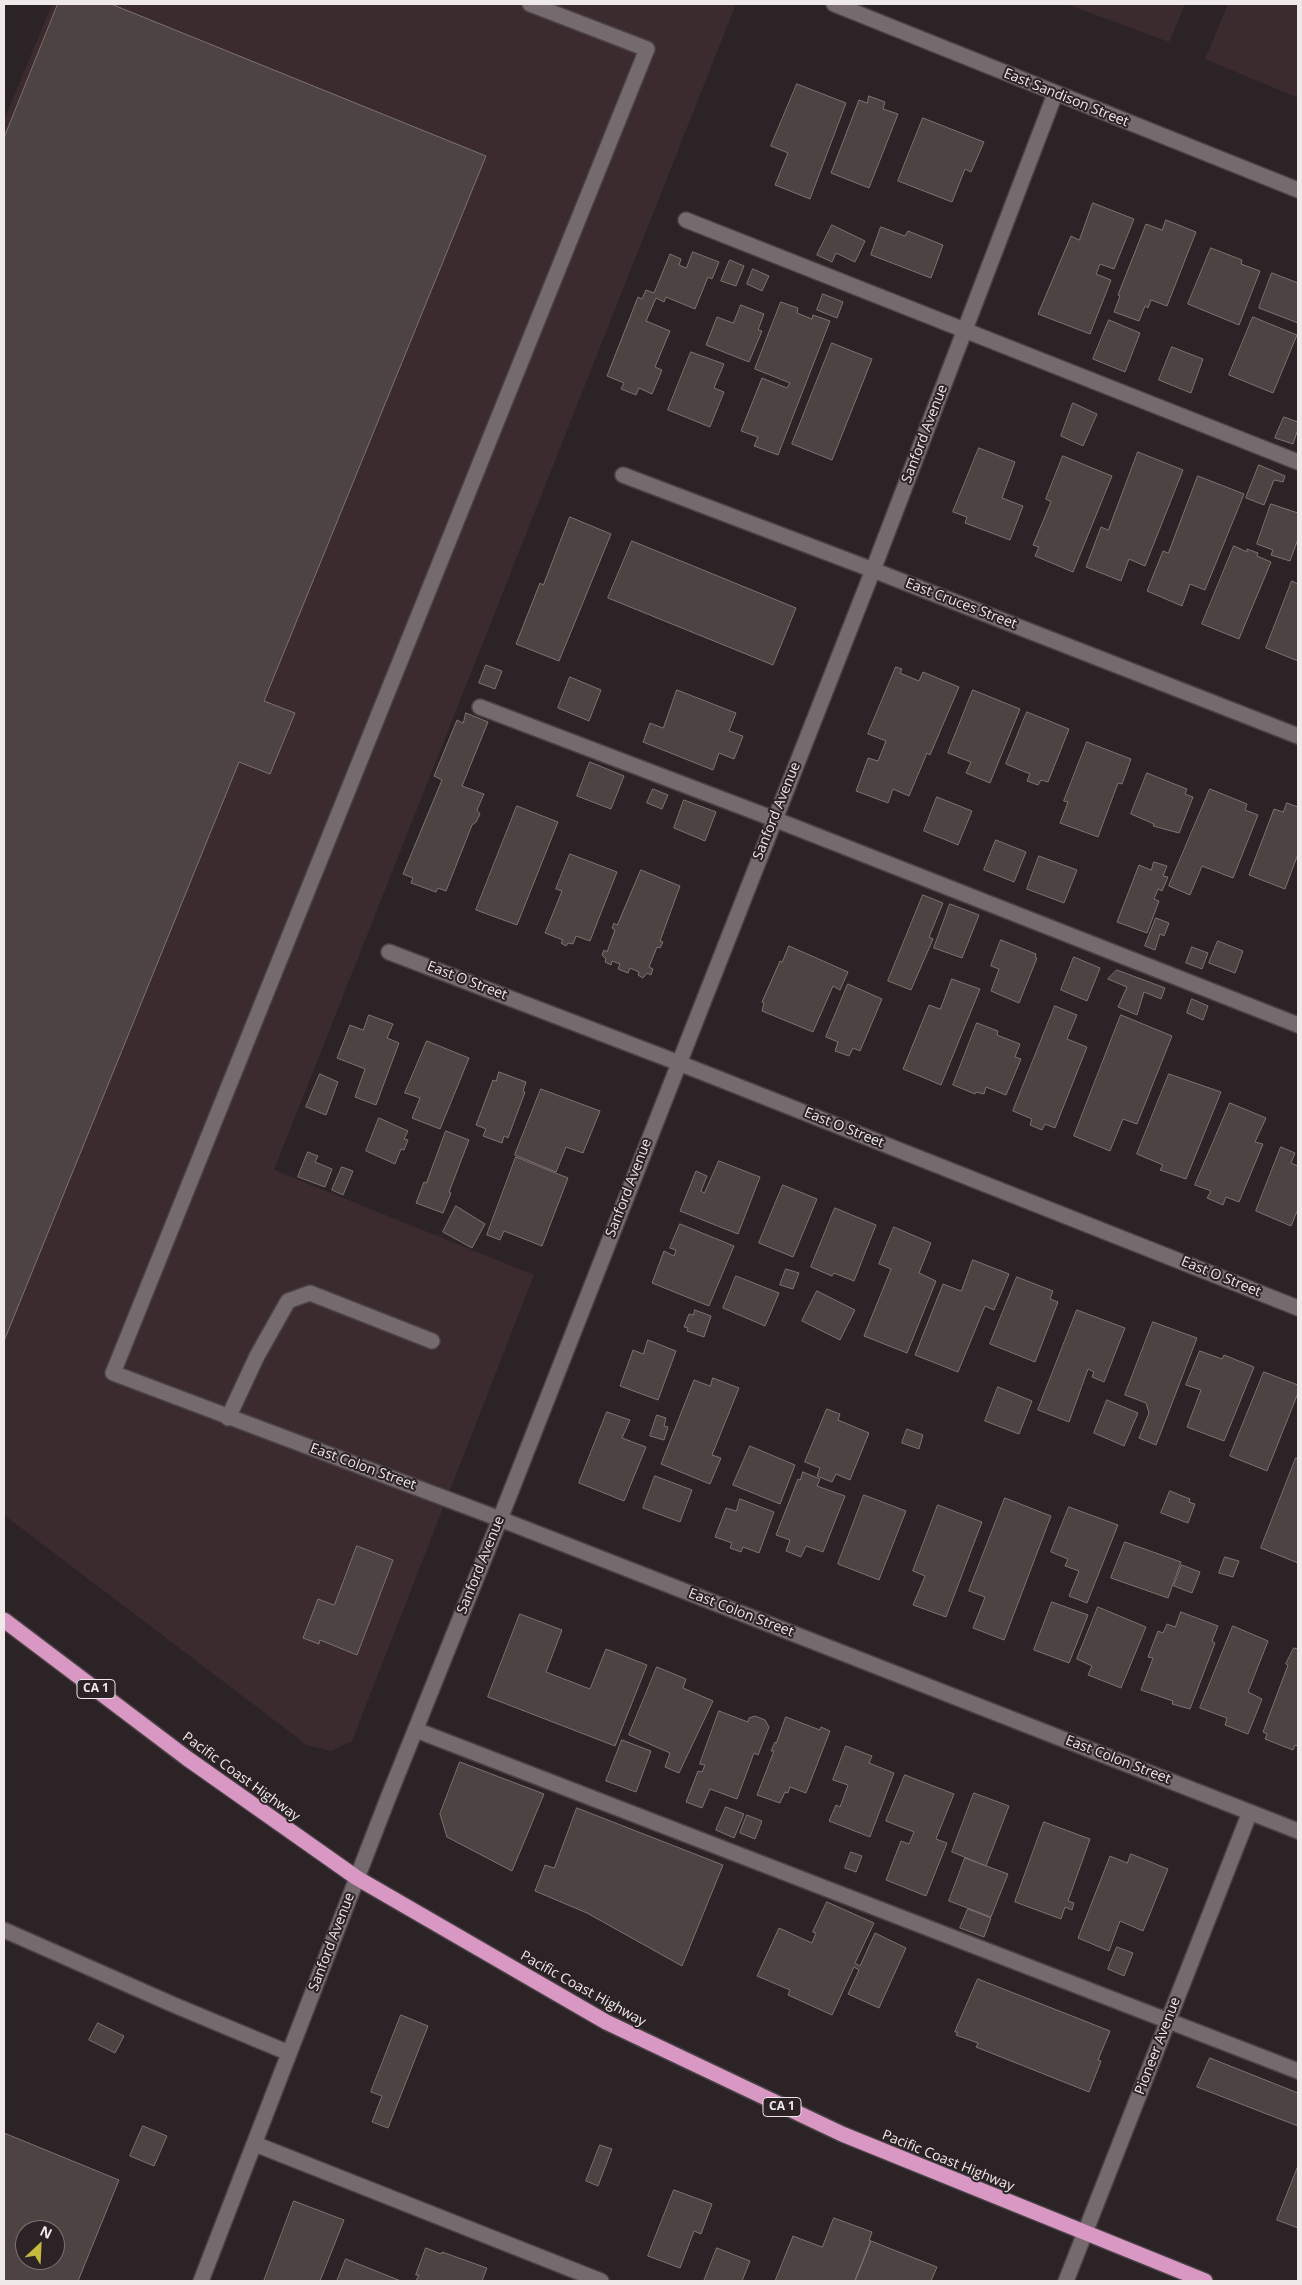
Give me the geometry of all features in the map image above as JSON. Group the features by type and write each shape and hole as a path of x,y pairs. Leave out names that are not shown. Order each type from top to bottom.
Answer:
{"highway":[{"name":"Pacific Coast Highway","path":"4,1620 188,1758 357,1878 606,2022 842,2134 1084,2234 1205,2281"}],"street":[{"name":"East Colon Street","path":"530,4 647,49 113,1373 228,1418 500,1518 1298,1831"},
{"name":"East Sandison Street","path":"834,4 1298,190"},
{"name":"Sanford Avenue","path":"201,2281 357,1878 873,570 1055,94"},
{"path":"686,220 1298,462"},
{"name":"East Cruces Street","path":"623,475 873,570 1298,736"},
{"path":"480,707 774,818 1298,1025"},
{"name":"East O Street","path":"389,952 679,1062 1298,1308"},
{"path":"228,1418 257,1356 288,1301 310,1292 432,1341"},
{"path":"416,1730 1298,2072"},
{"name":"Pioneer Avenue","path":"1066,2281 1250,1812"},
{"path":"4,1930 174,2006 289,2053"},
{"path":"255,2144 601,2281"}],"shaded area":[{"path":"52,4 736,4 274,1170 534,1275 352,1741 331,1751 307,1745 4,1515 4,121"},
{"path":"1066,4 1185,4 1169,42"},
{"path":"1228,4 1298,4 1298,98 1205,59"}],"building":[{"path":"58,4 111,4 486,156 264,701 295,713 270,774 239,762 4,1341 4,138"},
{"path":"797,84 846,103 810,199 775,185 788,153 771,146"},
{"path":"869,96 885,102 883,109 898,114 869,188 831,173 859,100 867,103"},
{"path":"923,118 984,142 971,172 965,169 952,202 898,181"},
{"path":"1093,203 1134,219 1114,269 1100,264 1096,274 1111,280 1090,334 1038,314 1071,236 1079,240"},
{"path":"1166,220 1196,232 1167,306 1151,300 1148,308 1145,306 1139,321 1114,312 1120,296 1118,295 1146,224 1162,230"},
{"path":"832,225 865,241 855,262 836,253 832,262 817,255"},
{"path":"881,227 905,236 908,231 943,245 931,278 871,255"},
{"path":"1211,248 1242,260 1241,264 1260,271 1239,325 1188,304"},
{"path":"693,252 719,262 712,279 708,277 695,309 666,297 664,302 656,298 646,321 670,331 655,367 662,370 652,394 639,388 636,395 621,389 624,383 607,376 638,297 642,299 646,290 654,293 670,254 681,259 679,265 686,268"},
{"path":"730,260 744,266 736,286 721,281"},
{"path":"753,269 769,276 762,291 747,284"},
{"path":"1272,273 1298,283 1298,323 1259,308"},
{"path":"823,294 843,302 837,318 817,310"},
{"path":"781,302 798,308 797,313 812,319 813,315 830,321 778,455 754,446 758,437 741,431 762,378 787,388 790,383 755,369"},
{"path":"741,305 764,314 758,330 762,331 749,362 706,345 717,317 733,323"},
{"path":"1253,317 1297,335 1273,393 1229,375"},
{"path":"1109,320 1140,333 1125,372 1093,359"},
{"path":"832,343 872,359 832,460 792,444"},
{"path":"1172,347 1203,359 1191,393 1159,380"},
{"path":"691,352 724,364 714,388 724,392 710,427 668,410"},
{"path":"1073,403 1097,414 1083,446 1061,436"},
{"path":"1284,417 1298,422 1298,429 1293,444 1275,438"},
{"path":"979,448 1015,462 1002,498 1023,506 1010,540 965,523 967,517 953,512"},
{"path":"1138,452 1183,470 1145,566 1129,559 1121,581 1086,567 1101,527 1108,530"},
{"path":"1063,456 1112,476 1073,572 1035,556 1039,547 1033,545 1051,502 1046,499"},
{"path":"1259,465 1285,476 1283,482 1274,480 1264,505 1246,498"},
{"path":"1198,476 1244,494 1205,590 1190,584 1182,606 1147,591 1163,551 1168,553"},
{"path":"1271,504 1298,513 1298,539 1290,561 1271,555 1273,550 1257,544"},
{"path":"570,517 611,534 559,661 516,644 540,583 543,585"},
{"path":"632,541 796,608 773,665 608,598"},
{"path":"1234,546 1247,552 1247,549 1258,553 1257,556 1271,562 1239,639 1202,624"},
{"path":"1292,581 1298,584 1298,661 1266,648"},
{"path":"486,665 502,671 495,689 479,683"},
{"path":"896,667 902,669 900,673 919,681 923,672 959,687 930,755 927,753 909,796 893,789 888,803 856,791 868,758 878,761 886,741 868,734"},
{"path":"570,677 601,690 589,721 558,708"},
{"path":"677,690 736,713 729,731 743,736 734,759 719,753 713,770 643,742 650,723 663,728"},
{"path":"973,690 1020,709 990,783 966,773 971,762 948,753"},
{"path":"1027,712 1069,729 1048,782 1041,780 1038,785 1027,781 1030,774 1006,764"},
{"path":"466,713 488,722 462,786 484,794 477,810 480,814 472,825 446,891 438,888 436,892 411,883 413,878 403,874 442,780 434,776 457,720 463,723"},
{"path":"1087,742 1131,759 1122,784 1118,783 1098,837 1060,823 1068,802 1064,801"},
{"path":"590,762 624,776 611,809 577,796"},
{"path":"1147,773 1187,789 1185,794 1193,797 1179,833 1153,826 1154,824 1131,814"},
{"path":"653,789 668,795 662,809 647,803"},
{"path":"1210,789 1247,804 1245,810 1258,815 1233,878 1202,866 1190,895 1169,886"},
{"path":"937,797 972,811 958,845 924,831"},
{"path":"684,800 716,812 705,841 674,828"},
{"path":"1287,803 1298,807 1298,854 1285,889 1249,875 1274,809 1283,812"},
{"path":"517,806 558,822 517,925 476,910"},
{"path":"996,840 1026,852 1014,882 984,870"},
{"path":"570,854 617,872 590,941 576,936 573,944 568,943 566,946 561,943 563,940 545,933 562,891 556,889"},
{"path":"1039,856 1077,870 1064,903 1027,889"},
{"path":"1154,862 1167,866 1163,876 1168,877 1162,891 1158,889 1154,899 1159,901 1147,933 1117,922 1139,865 1151,870"},
{"path":"641,870 680,886 660,941 663,942 660,948 657,947 649,967 653,969 651,975 647,973 643,978 638,975 639,972 630,968 628,973 618,969 620,964 612,961 611,965 605,962 606,959 602,955 604,950 607,952 615,930 612,928 614,923 617,925"},
{"path":"923,895 943,903 929,937 933,939 911,990 888,981"},
{"path":"950,904 979,915 962,958 934,948"},
{"path":"1156,918 1169,923 1164,936 1160,934 1155,950 1145,946"},
{"path":"1001,940 1036,954 1035,957 1037,958 1019,1003 991,991 999,969 991,966"},
{"path":"1218,941 1243,951 1235,973 1209,963"},
{"path":"789,946 848,972 840,990 833,986 813,1032 762,1011 764,1003 762,1002 780,961 782,962"},
{"path":"1192,947 1208,953 1202,969 1186,963"},
{"path":"1074,957 1100,968 1087,1001 1061,990"},
{"path":"1117,970 1165,988 1161,999 1144,992 1137,1015 1118,1007 1127,987 1108,979"},
{"path":"952,979 980,989 941,1085 903,1069 929,1005 940,1009"},
{"path":"848,984 882,999 860,1051 853,1048 849,1056 835,1051 838,1042 826,1037"},
{"path":"1192,999 1208,1006 1203,1020 1187,1013"},
{"path":"1055,1006 1077,1015 1067,1039 1087,1047 1055,1128 1045,1124 1042,1130 1030,1125 1032,1119 1013,1111"},
{"path":"369,1015 393,1024 387,1038 399,1043 376,1105 355,1097 365,1069 337,1058 350,1025 363,1030"},
{"path":"1121,1015 1172,1036 1137,1124 1123,1119 1110,1151 1074,1136"},
{"path":"977,1023 998,1031 997,1035 1020,1044 1015,1057 1021,1059 1006,1095 986,1087 984,1094 976,1092 975,1094 953,1085"},
{"path":"427,1041 469,1058 440,1129 412,1118 420,1098 405,1093"},
{"path":"499,1072 526,1082 523,1091 525,1092 508,1138 504,1136 502,1143 483,1136 486,1129 476,1125 493,1080 496,1081"},
{"path":"320,1074 338,1082 326,1115 306,1107"},
{"path":"1169,1074 1221,1092 1186,1179 1160,1170 1163,1165 1137,1154"},
{"path":"541,1089 600,1111 583,1153 566,1147 556,1172 515,1155"},
{"path":"1230,1103 1266,1118 1255,1142 1263,1144 1239,1202 1226,1197 1223,1205 1207,1198 1211,1191 1195,1185"},
{"path":"379,1118 408,1131 404,1139 408,1140 404,1150 401,1149 395,1164 366,1151"},
{"path":"446,1131 469,1140 443,1213 416,1203 424,1182 426,1183"},
{"path":"1281,1147 1295,1153 1291,1163 1298,1166 1298,1209 1291,1226 1256,1211"},
{"path":"308,1152 318,1156 315,1162 332,1169 325,1187 298,1177"},
{"path":"516,1157 568,1178 542,1246 504,1231 500,1240 487,1235"},
{"path":"719,1161 760,1177 738,1234 680,1211 696,1171 707,1176 701,1191 704,1193"},
{"path":"342,1167 353,1171 343,1195 332,1190"},
{"path":"783,1185 817,1199 793,1257 759,1243"},
{"path":"456,1206 485,1224 472,1248 443,1232"},
{"path":"835,1208 876,1225 854,1281 834,1273 832,1276 811,1267"},
{"path":"680,1224 734,1246 709,1306 652,1283 664,1251 674,1256 676,1250 670,1248"},
{"path":"894,1227 931,1243 919,1273 936,1281 907,1353 864,1336 891,1269 879,1264"},
{"path":"973,1260 1009,1274 994,1310 985,1306 958,1372 915,1355 943,1284 961,1291"},
{"path":"786,1269 799,1273 793,1289 780,1285"},
{"path":"736,1276 779,1293 765,1326 723,1308"},
{"path":"1017,1277 1053,1291 1050,1299 1058,1302 1035,1362 990,1344"},
{"path":"817,1291 855,1310 840,1340 802,1321"},
{"path":"695,1310 711,1316 704,1337 687,1331 688,1328 684,1327 689,1314 693,1315"},
{"path":"1077,1310 1125,1328 1104,1382 1092,1377 1094,1372 1088,1369 1069,1422 1038,1410"},
{"path":"1153,1322 1197,1338 1156,1445 1139,1438 1149,1413 1146,1403 1125,1395"},
{"path":"648,1340 676,1351 658,1400 620,1386 633,1350 643,1354"},
{"path":"1200,1351 1222,1359 1224,1355 1254,1367 1224,1441 1187,1427 1201,1390 1186,1385"},
{"path":"1264,1372 1298,1385 1298,1393 1267,1471 1230,1456"},
{"path":"713,1378 739,1388 712,1455 721,1458 710,1484 661,1464 694,1380 710,1386"},
{"path":"998,1387 1032,1401 1019,1434 985,1421"},
{"path":"1107,1400 1138,1413 1124,1446 1094,1433"},
{"path":"827,1409 840,1414 838,1420 869,1433 850,1480 836,1474 832,1482 817,1476 820,1468 805,1462"},
{"path":"607,1412 630,1420 622,1438 646,1447 624,1501 579,1483"},
{"path":"657,1415 666,1418 664,1426 668,1427 664,1440 650,1436"},
{"path":"907,1429 923,1435 919,1449 902,1443"},
{"path":"750,1446 795,1465 780,1504 733,1485"},
{"path":"1296,1458 1298,1459 1298,1563 1261,1548"},
{"path":"803,1472 820,1479 817,1486 845,1496 823,1552 806,1546 801,1557 786,1551 790,1540 776,1535 798,1479 800,1480"},
{"path":"655,1476 692,1490 680,1522 643,1508"},
{"path":"1170,1491 1190,1499 1189,1502 1195,1504 1188,1523 1161,1513"},
{"path":"864,1495 906,1511 879,1580 838,1564"},
{"path":"1005,1498 1051,1516 1004,1640 973,1628 985,1597 969,1591"},
{"path":"740,1499 774,1512 759,1553 743,1547 741,1552 730,1548 732,1543 715,1537 726,1508 736,1511"},
{"path":"938,1505 982,1522 946,1617 913,1605 925,1576 913,1571"},
{"path":"1069,1507 1118,1525 1087,1603 1069,1596 1079,1571 1065,1566 1068,1559 1051,1552"},
{"path":"1125,1542 1181,1562 1168,1598 1111,1578"},
{"path":"357,1546 393,1560 357,1655 320,1640 319,1644 303,1638 318,1599 334,1605"},
{"path":"1225,1557 1239,1561 1233,1577 1219,1573"},
{"path":"1182,1565 1200,1572 1192,1593 1174,1586"},
{"path":"1052,1602 1088,1615 1069,1663 1034,1650"},
{"path":"1098,1607 1146,1627 1121,1688 1088,1675 1092,1666 1077,1659"},
{"path":"1181,1612 1218,1626 1212,1641 1215,1643 1190,1709 1172,1704 1173,1701 1141,1690 1153,1658 1148,1657 1158,1631 1163,1633 1167,1624 1175,1627"},
{"path":"520,1614 562,1630 546,1672 590,1689 606,1649 647,1665 615,1746 488,1697"},
{"path":"1233,1626 1268,1641 1248,1692 1262,1699 1248,1734 1225,1725 1227,1718 1200,1708"},
{"path":"1294,1648 1298,1649 1298,1746 1295,1745 1293,1750 1265,1739 1267,1734 1263,1732 1288,1665 1286,1664"},
{"path":"657,1667 686,1679 683,1688 713,1701 679,1773 665,1767 670,1753 629,1735"},
{"path":"719,1711 748,1722 749,1718 755,1716 765,1720 769,1727 758,1755 754,1753 737,1799 710,1789 702,1808 686,1802 698,1771 702,1772 705,1765 700,1764"},
{"path":"786,1717 820,1730 821,1727 830,1731 806,1793 790,1787 788,1793 785,1792 780,1803 757,1795 774,1751 771,1751"},
{"path":"622,1740 651,1751 636,1792 606,1781"},
{"path":"846,1746 872,1756 869,1763 894,1773 870,1837 829,1821 836,1805 840,1807 848,1785 833,1780"},
{"path":"460,1762 544,1794 512,1871 447,1837 440,1814"},
{"path":"905,1775 954,1794 936,1839 947,1843 926,1896 886,1880 901,1841 909,1844 914,1832 886,1821"},
{"path":"974,1793 1009,1806 986,1866 952,1852"},
{"path":"726,1807 744,1814 734,1838 716,1830"},
{"path":"577,1808 723,1865 682,1966 587,1913 535,1891 545,1865 554,1868"},
{"path":"747,1815 762,1821 755,1839 740,1833"},
{"path":"1044,1822 1090,1839 1068,1901 1074,1903 1072,1910 1065,1907 1061,1919 1015,1902"},
{"path":"851,1852 862,1856 856,1872 845,1868"},
{"path":"1131,1854 1168,1869 1143,1931 1120,1921 1109,1951 1078,1938 1110,1856 1127,1863"},
{"path":"965,1858 1008,1874 991,1917 949,1901"},
{"path":"827,1902 874,1923 855,1963 860,1966 875,1933 906,1948 879,2008 848,1994 859,1970 854,1967 832,2015 788,1995 790,1990 757,1976 779,1928 812,1943 816,1933 813,1932"},
{"path":"968,1909 991,1918 984,1937 960,1928"},
{"path":"1117,1947 1133,1953 1124,1976 1108,1969"},
{"path":"978,1979 1110,2031 1098,2060 1101,2061 1089,2092 976,2047 978,2043 956,2035 958,2032 955,2032"},
{"path":"401,2015 428,2026 388,2128 372,2122 382,2096 371,2092"},
{"path":"98,2023 124,2036 115,2053 89,2040"},
{"path":"1210,2058 1298,2093 1298,2126 1197,2087"},
{"path":"143,2126 167,2136 154,2166 130,2156"},
{"path":"4,2133 119,2180 78,2281 4,2281"},
{"path":"600,2145 612,2149 598,2186 586,2181"},
{"path":"1298,2166 1298,2228 1277,2220"},
{"path":"674,2190 712,2204 701,2234 694,2231 680,2268 648,2256"},
{"path":"294,2201 344,2220 320,2281 264,2281"},
{"path":"834,2218 872,2232 869,2241 871,2241 855,2281 775,2281 793,2236 822,2247"},
{"path":"871,2241 937,2267 931,2281 855,2281"},
{"path":"426,2248 487,2268 482,2281 416,2281 419,2275 416,2275"},
{"path":"717,2248 750,2261 742,2281 704,2281"},
{"path":"346,2259 401,2281 337,2281"}]}
